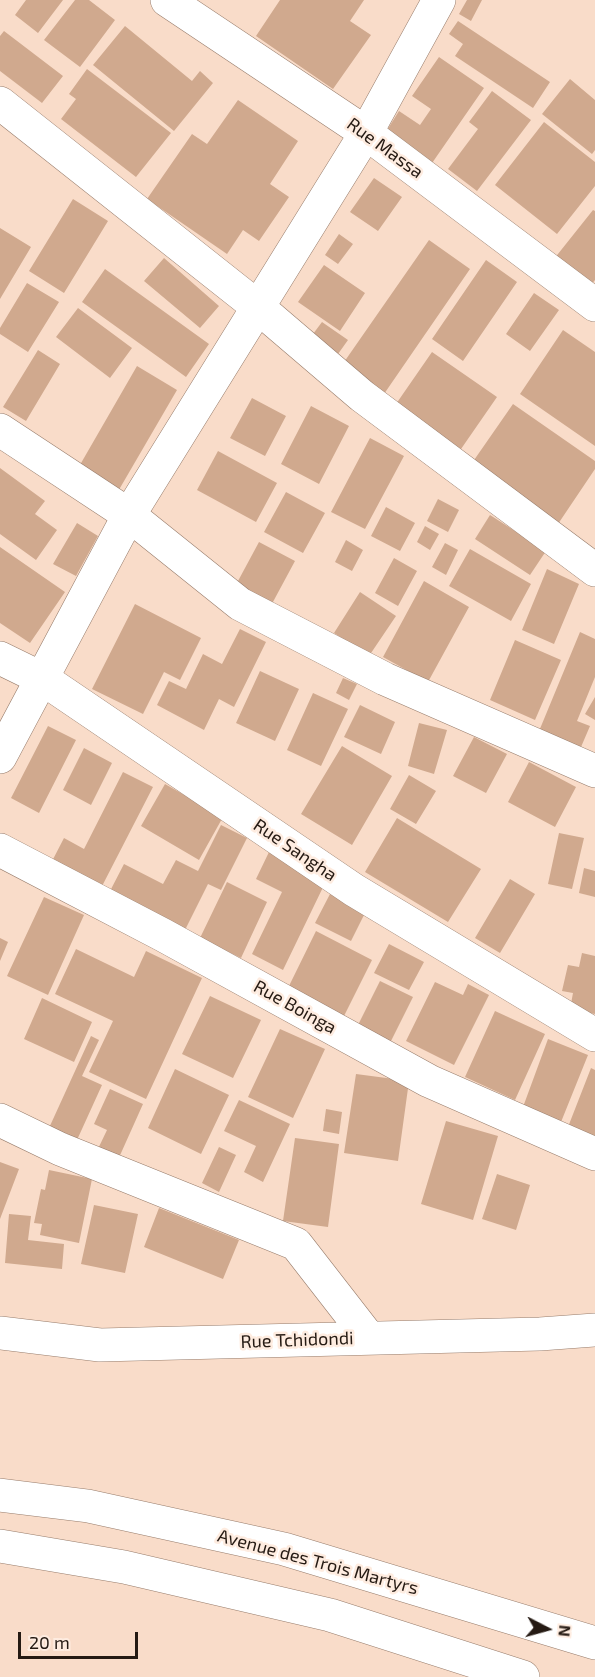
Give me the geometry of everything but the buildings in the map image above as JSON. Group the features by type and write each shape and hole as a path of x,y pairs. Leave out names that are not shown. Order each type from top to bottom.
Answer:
{"main road":[{"name":"Rue Massa","path":"167,0 366,133 595,305"},
{"path":"0,757 129,515 366,133 439,0"},
{"path":"0,103 259,308 362,396 595,570"},
{"path":"0,430 129,515 240,604 385,679 595,771"},
{"name":"Rue Sangha","path":"0,658 43,679 354,890 595,1035"},
{"name":"Rue Boinga","path":"0,850 163,935 429,1081 595,1154"},
{"path":"0,1120 60,1149 296,1244 369,1338"},
{"name":"Rue Tchidondi","path":"0,1334 100,1345 540,1334 595,1330"},
{"name":"Avenue des Trois Martyrs","path":"0,1495 88,1506 284,1549 595,1643"},
{"path":"0,1546 124,1567 330,1614 523,1677"}]}
